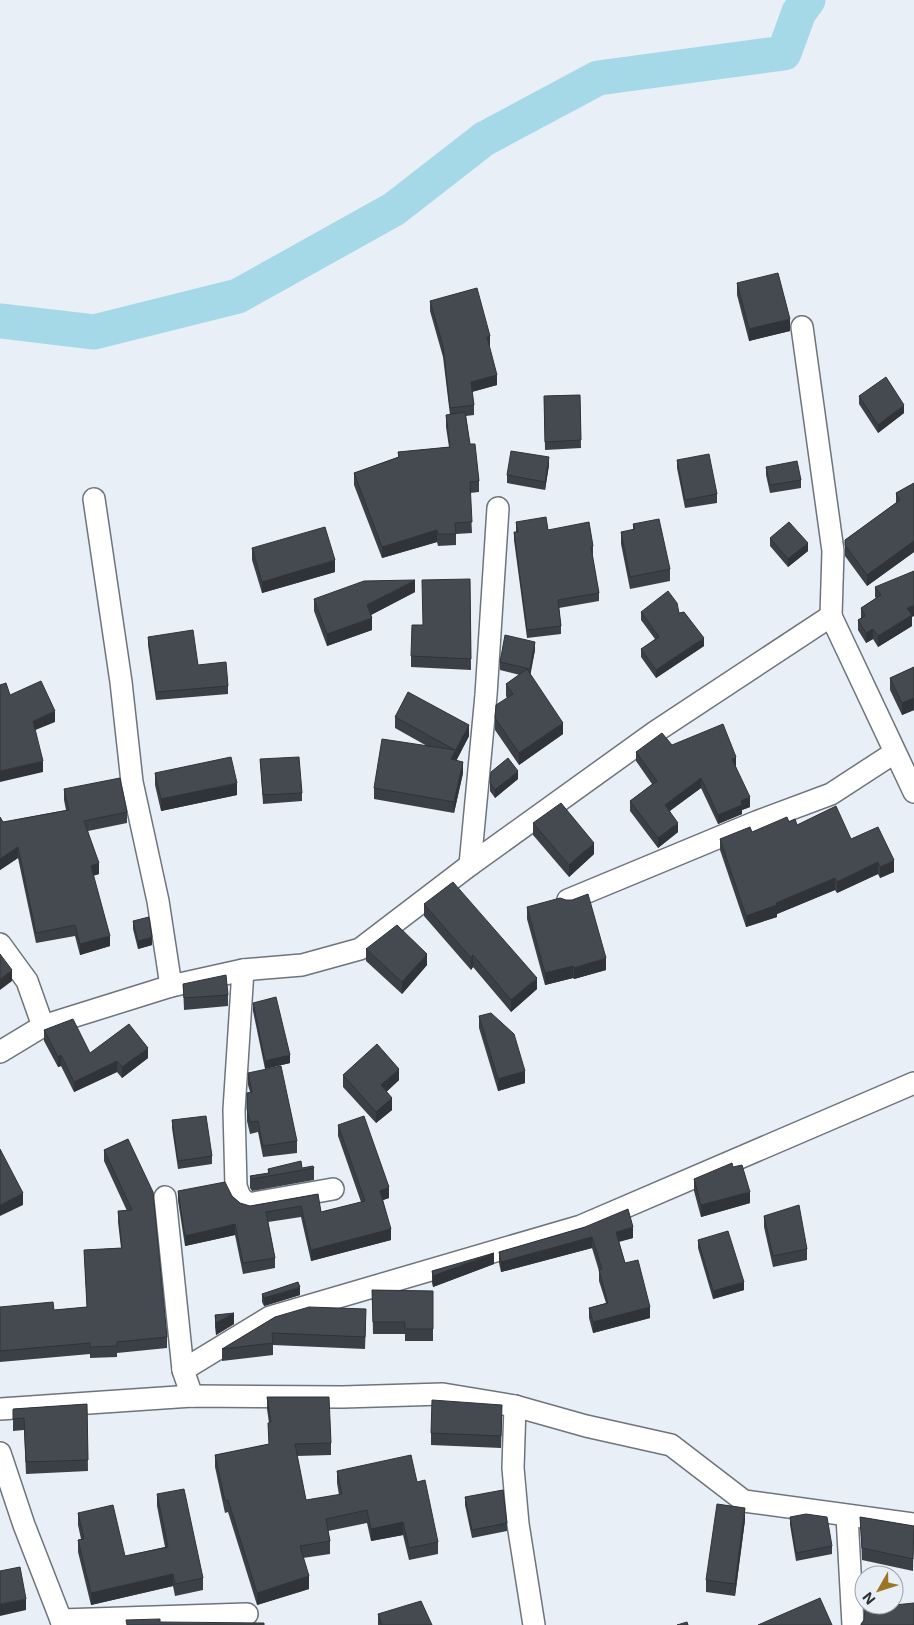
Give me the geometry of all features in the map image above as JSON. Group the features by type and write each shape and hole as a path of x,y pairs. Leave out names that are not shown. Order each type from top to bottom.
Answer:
{"street":[{"path":"802,327 833,551 831,616 914,792"},
{"path":"94,499 121,682 132,782 158,901 171,986"},
{"path":"470,865 486,695 498,508"},
{"path":"0,1052 44,1026 171,986 243,970 302,965 360,949 470,865 655,732 831,616"},
{"path":"568,900 756,822 831,794 894,753"},
{"path":"0,944 27,981 44,1026"},
{"path":"243,970 234,1110 236,1186 240,1197 248,1204 333,1189"},
{"path":"183,1370 270,1317 581,1226 914,1083"},
{"path":"165,1197 183,1370 192,1396"},
{"path":"0,1409 192,1396 344,1397 443,1394 514,1406 586,1426 671,1445 744,1501 914,1524"},
{"path":"514,1406 513,1468 518,1524 534,1625"},
{"path":"0,1453 24,1525 62,1622 247,1614"},
{"path":"847,1516 853,1625"}],"building":[{"path":"778,273 790,319 749,329 737,283"},
{"path":"477,288 490,336 487,337 497,375 471,382 474,405 450,408 443,346 430,301"},
{"path":"886,377 904,405 878,425 859,396"},
{"path":"580,395 581,440 545,442 544,396"},
{"path":"465,412 470,444 475,444 479,481 470,482 472,522 455,523 456,534 438,534 437,530 382,547 354,473 399,457 398,452 450,447 446,415"},
{"path":"511,451 549,457 545,482 507,475"},
{"path":"709,454 717,494 685,500 677,460"},
{"path":"797,461 801,480 770,485 766,467"},
{"path":"914,483 914,541 867,575 845,545 845,540 900,500 896,493"},
{"path":"546,517 548,530 589,522 593,546 591,547 599,593 558,600 561,626 527,630 514,532 518,532 516,522"},
{"path":"659,519 670,569 630,577 621,532 635,529 633,524"},
{"path":"789,522 808,543 788,559 770,538"},
{"path":"325,527 335,560 262,582 252,548"},
{"path":"914,571 914,605 907,608 912,615 878,636 873,629 866,633 858,620 865,616 861,608 881,595 875,587"},
{"path":"470,579 471,659 411,656 412,625 423,625 422,580"},
{"path":"415,580 367,605 372,618 327,634 314,599 364,581"},
{"path":"668,591 677,603 679,613 684,612 704,638 656,670 641,649 659,637 641,612"},
{"path":"193,630 198,665 226,662 228,686 156,692 148,637"},
{"path":"505,635 535,642 530,669 500,662"},
{"path":"914,667 914,698 902,703 890,678"},
{"path":"527,669 563,723 519,753 495,718 496,705 513,694 506,684"},
{"path":"41,681 55,711 33,721 43,761 0,771 0,685 6,683 10,695"},
{"path":"408,692 469,725 451,759 463,762 454,802 374,788 382,739 455,750 395,717"},
{"path":"723,724 736,757 732,759 750,797 741,801 742,805 718,815 701,778 665,805 678,823 658,838 630,801 657,781 636,752 662,733 672,745"},
{"path":"231,757 237,783 161,799 155,773"},
{"path":"299,757 302,793 263,795 260,759"},
{"path":"508,758 518,771 495,790 490,783 491,772"},
{"path":"120,778 127,812 84,821 99,863 91,866 110,936 80,944 75,925 36,933 18,847 0,859 0,817 3,822 69,810 64,789"},
{"path":"561,803 594,843 569,865 533,823"},
{"path":"836,806 851,839 878,827 894,860 880,867 878,862 837,882 835,878 776,903 777,905 746,916 720,839 750,827 752,832 787,817 789,822 795,819 797,825"},
{"path":"453,882 537,978 511,1000 473,955 471,958 424,904"},
{"path":"588,894 606,958 574,968 573,966 545,973 527,907 560,898 572,900"},
{"path":"149,917 152,937 138,941 133,921"},
{"path":"397,925 427,954 402,982 366,949"},
{"path":"0,954 12,970 0,979"},
{"path":"226,975 228,995 184,998 183,984"},
{"path":"276,997 290,1055 265,1061 253,1003"},
{"path":"491,1013 514,1034 525,1071 498,1079 479,1016"},
{"path":"73,1019 90,1053 129,1024 148,1048 122,1067 117,1061 74,1082 61,1055 58,1057 44,1030"},
{"path":"377,1044 399,1069 381,1085 392,1098 376,1112 343,1075"},
{"path":"281,1066 297,1141 263,1146 258,1121 250,1122 247,1109 247,1093 252,1092 248,1073"},
{"path":"206,1116 212,1156 178,1161 172,1120"},
{"path":"364,1116 389,1187 380,1191 391,1229 311,1250 301,1206 266,1212 275,1258 243,1263 235,1224 185,1236 178,1191 225,1182 232,1196 240,1203 250,1206 318,1194 321,1212 365,1201 338,1125"},
{"path":"128,1139 153,1192 167,1337 117,1342 117,1346 90,1347 90,1343 0,1351 0,1307 53,1302 54,1310 87,1307 84,1250 122,1248 118,1211 132,1210 104,1150"},
{"path":"0,1149 23,1193 0,1205"},
{"path":"301,1161 302,1168 313,1166 314,1168 252,1179 250,1176 269,1173 268,1169"},
{"path":"732,1163 733,1167 742,1165 750,1192 701,1205 694,1179"},
{"path":"799,1205 807,1249 773,1256 764,1216"},
{"path":"628,1209 633,1227 616,1232 625,1263 638,1260 650,1307 593,1322 589,1308 608,1303 599,1270 602,1269 592,1237 501,1262 499,1252 585,1227"},
{"path":"728,1231 744,1282 713,1291 698,1240"},
{"path":"494,1253 433,1276 432,1271"},
{"path":"298,1282 300,1287 264,1298 262,1294"},
{"path":"372,1290 433,1291 433,1329 405,1329 405,1322 373,1322"},
{"path":"309,1307 366,1309 365,1337 272,1333 273,1343 222,1349 275,1317"},
{"path":"234,1313 216,1323 215,1315"},
{"path":"267,1397 329,1397 331,1443 295,1444 306,1500 342,1494 337,1471 411,1455 417,1482 425,1480 438,1542 409,1548 403,1522 371,1529 367,1510 326,1519 330,1541 300,1546 309,1576 257,1593 228,1500 225,1501 215,1455 269,1444 268,1423 271,1422"},
{"path":"432,1400 502,1405 501,1436 431,1433"},
{"path":"87,1404 88,1460 26,1462 24,1418 13,1419 13,1409"},
{"path":"184,1489 203,1578 175,1584 173,1574 91,1593 78,1540 84,1539 78,1513 113,1505 125,1556 168,1547 157,1494"},
{"path":"503,1490 507,1523 472,1530 465,1497"},
{"path":"717,1504 745,1508 735,1584 706,1580"},
{"path":"806,1514 827,1517 832,1546 796,1553 790,1517"},
{"path":"860,1517 914,1526 913,1559 862,1548"},
{"path":"20,1567 26,1599 0,1604 0,1571"},
{"path":"820,1598 832,1625 758,1625"},
{"path":"421,1601 432,1625 382,1625 378,1614"},
{"path":"914,1603 914,1625 861,1625 864,1615 904,1615 904,1604"},
{"path":"160,1619 160,1622 264,1623 264,1625 127,1625 126,1620"},
{"path":"687,1622 688,1625 677,1625"}],"waterway":[{"path":"0,321 94,332 238,296 394,209 484,139 598,78 784,53 799,12 808,0"}]}
